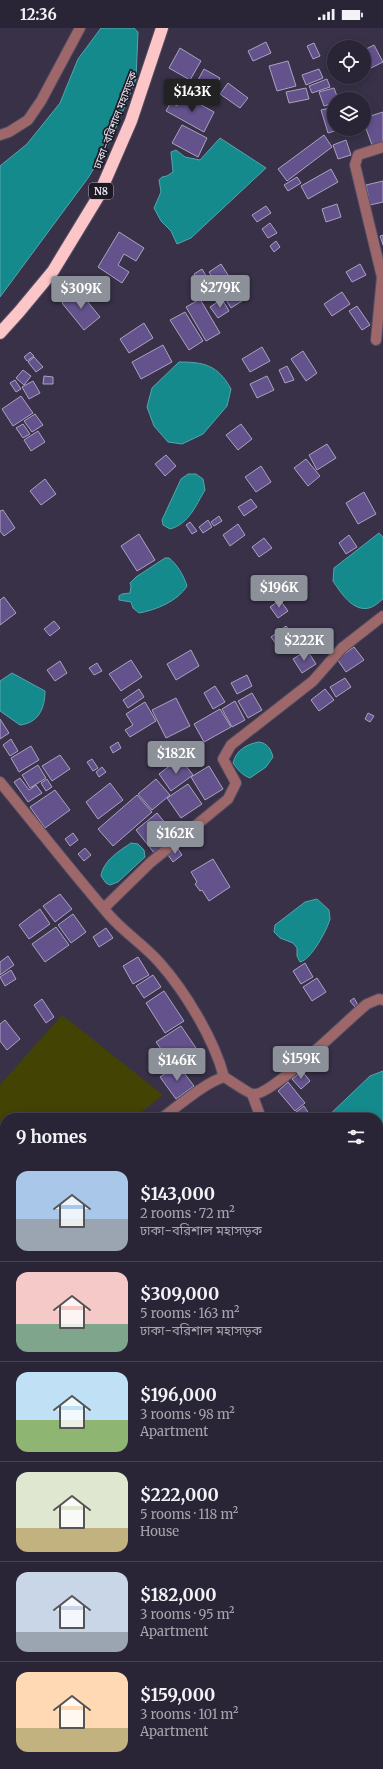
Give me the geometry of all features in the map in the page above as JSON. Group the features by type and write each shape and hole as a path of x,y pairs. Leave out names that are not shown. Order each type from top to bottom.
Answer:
{"highway":[{"name":"ঢাকা-বরিশাল মহাসড়ক","path":"0,332 20,312 53,271 98,197 131,121 162,28"}],"street":[{"path":"0,135 9,132 28,120 41,101 80,28"},
{"path":"376,340 382,277 355,165 358,155 383,147"},
{"path":"104,908 150,863 228,799 236,783 223,759 231,745 313,681 342,648 383,616"},
{"path":"0,782 124,931 158,961 174,980 188,1000 204,1030 220,1063 224,1077 252,1094 263,1093 287,1076 367,1004 379,999 383,1000"},
{"path":"169,1113 219,1078 224,1077"},
{"path":"252,1094 259,1113"}],"shaded area":[{"path":"101,28 134,28 138,32 136,79 110,142 88,178 0,297 0,166 27,144 60,103 78,59"},
{"path":"220,138 266,168 191,238 177,244 171,231 161,221 154,208 161,192 159,180 173,172 171,152 176,150 185,157 200,160"},
{"path":"179,362 210,366 221,375 231,389 227,406 203,434 182,444 168,442 154,426 147,407 152,388"},
{"path":"188,474 196,474 203,479 205,490 195,508 187,518 177,527 170,529 163,525 162,520 181,479"},
{"path":"379,533 383,537 383,599 371,607 358,607 348,600 333,581 334,568"},
{"path":"165,558 169,558 175,564 186,582 187,586 178,596 166,604 152,610 139,613 133,608 131,602 119,600 119,596 122,594 130,593 130,583 136,577"},
{"path":"12,673 45,691 42,709 36,718 26,724 20,725 0,711 0,681"},
{"path":"259,742 268,747 273,757 266,767 250,778 240,772 233,763 234,758 243,748 250,744"},
{"path":"131,843 138,844 144,850 145,857 118,882 110,885 106,883 101,876 102,871 108,861"},
{"path":"317,899 329,910 330,919 326,930 314,950 309,956 300,962 297,956 297,948 293,943 280,938 274,932 275,925 305,902"},
{"path":"62,1015 163,1095 140,1113 0,1113 0,1085"},
{"path":"383,1071 383,1113 331,1113 370,1076"}],"building":[{"path":"266,42 271,53 253,61 248,51"},
{"path":"314,43 320,56 313,59 307,46"},
{"path":"374,45 383,62 371,68 371,46"},
{"path":"180,48 201,61 190,80 169,68"},
{"path":"288,61 296,86 277,91 269,66"},
{"path":"204,69 220,78 210,98 193,89"},
{"path":"319,69 323,78 306,85 302,75"},
{"path":"327,79 327,84 329,84 330,87 312,93 309,86"},
{"path":"228,83 248,98 240,108 220,94"},
{"path":"306,88 309,99 289,103 286,92"},
{"path":"334,88 335,92 327,92 327,105 324,106 319,92"},
{"path":"183,95 214,112 204,132 166,111 171,102 177,106"},
{"path":"327,109 327,130 321,110"},
{"path":"383,112 383,142 372,145 369,136 371,136 371,116"},
{"path":"182,125 207,138 198,157 172,143"},
{"path":"324,135 332,147 287,181 278,169"},
{"path":"346,140 351,155 338,159 333,145"},
{"path":"331,169 338,182 308,199 301,186"},
{"path":"297,177 301,183 288,191 284,185"},
{"path":"383,181 383,202 370,205 366,185"},
{"path":"337,204 341,217 326,222 322,209"},
{"path":"266,206 271,213 257,222 252,215"},
{"path":"270,223 277,233 268,238 262,229"},
{"path":"119,232 144,248 136,261 124,254 118,265 129,272 122,283 98,267"},
{"path":"383,235 383,245 380,236"},
{"path":"276,241 280,247 274,252 270,246"},
{"path":"221,264 230,278 218,286 209,272"},
{"path":"360,264 366,275 352,282 346,272"},
{"path":"202,269 211,284 203,289 194,274"},
{"path":"213,287 218,295 210,301 204,292"},
{"path":"234,288 242,301 231,308 223,295"},
{"path":"78,290 100,317 84,330 62,303"},
{"path":"342,292 350,304 332,316 324,304"},
{"path":"200,299 220,333 206,341 186,307"},
{"path":"222,299 229,311 218,318 210,307"},
{"path":"357,306 370,325 362,330 349,311"},
{"path":"185,312 203,341 189,350 170,320"},
{"path":"144,323 153,338 129,353 120,339"},
{"path":"163,345 172,362 141,379 132,362"},
{"path":"262,347 270,361 250,372 242,359"},
{"path":"303,351 317,373 306,381 291,359"},
{"path":"30,352 34,356 27,361 24,357"},
{"path":"34,357 43,367 36,372 28,362"},
{"path":"287,366 294,380 285,383 279,370"},
{"path":"23,370 31,376 24,385 16,378"},
{"path":"44,376 53,377 53,384 43,384"},
{"path":"267,376 274,390 257,398 250,384"},
{"path":"15,380 21,389 16,392 10,383"},
{"path":"33,381 40,393 29,399 22,387"},
{"path":"21,396 33,413 13,426 2,409"},
{"path":"35,414 43,425 32,432 24,421"},
{"path":"23,424 30,434 23,438 16,428"},
{"path":"241,424 252,439 238,450 226,435"},
{"path":"38,431 45,442 31,451 24,440"},
{"path":"327,444 336,458 317,470 309,455"},
{"path":"166,455 176,466 165,476 155,464"},
{"path":"306,459 320,476 308,486 294,468"},
{"path":"261,466 271,482 256,492 245,477"},
{"path":"45,479 56,494 41,505 30,491"},
{"path":"364,492 376,514 358,524 346,503"},
{"path":"251,499 257,507 244,516 238,507"},
{"path":"3,510 15,528 4,536 0,531 0,511"},
{"path":"219,516 222,521 214,526 211,522"},
{"path":"208,520 212,527 203,533 199,527"},
{"path":"190,522 197,531 192,534 186,525"},
{"path":"238,524 245,535 230,546 223,535"},
{"path":"139,534 155,560 137,571 121,546"},
{"path":"349,535 357,547 346,554 339,543"},
{"path":"264,538 272,548 259,557 252,547"},
{"path":"4,597 16,613 0,625 0,600"},
{"path":"280,600 288,611 278,618 270,607"},
{"path":"54,621 60,628 50,636 44,629"},
{"path":"286,626 297,641 282,652 271,637"},
{"path":"354,647 364,660 346,672 337,659"},
{"path":"191,650 199,666 176,680 167,664"},
{"path":"307,650 316,664 302,673 293,659"},
{"path":"131,660 142,677 121,691 109,674"},
{"path":"60,661 67,673 55,681 47,670"},
{"path":"97,663 102,671 94,675 89,668"},
{"path":"247,675 252,686 237,694 231,683"},
{"path":"345,678 351,687 336,697 330,687"},
{"path":"215,686 225,702 213,709 204,693"},
{"path":"139,689 144,697 128,708 123,700"},
{"path":"325,689 334,700 319,711 311,700"},
{"path":"252,693 262,710 248,718 238,701"},
{"path":"176,698 190,726 166,738 152,710"},
{"path":"235,701 245,720 232,727 222,709"},
{"path":"145,702 156,721 130,737 125,730 133,725 126,714"},
{"path":"220,709 231,727 204,742 194,724"},
{"path":"368,713 374,716 370,722 365,719"},
{"path":"0,719 9,733 0,739"},
{"path":"11,739 18,751 10,756 3,745"},
{"path":"118,742 121,748 113,753 110,747"},
{"path":"31,746 39,760 19,772 11,758"},
{"path":"60,755 70,769 52,781 42,766"},
{"path":"180,758 193,775 171,791 159,774"},
{"path":"92,759 98,768 93,771 87,762"},
{"path":"38,765 46,778 30,788 22,775"},
{"path":"209,766 223,789 205,800 191,777"},
{"path":"102,767 106,772 99,777 96,772"},
{"path":"20,778 29,790 36,785 42,793 28,802 14,782"},
{"path":"47,779 52,787 46,791 41,783"},
{"path":"156,779 170,795 152,810 138,794"},
{"path":"110,783 123,800 98,819 86,802"},
{"path":"188,784 202,804 181,818 167,798"},
{"path":"55,790 70,810 45,828 30,807"},
{"path":"137,795 152,812 113,846 98,829"},
{"path":"157,813 176,836 155,854 136,830"},
{"path":"73,833 78,840 70,846 65,839"},
{"path":"85,848 91,855 84,861 78,854"},
{"path":"178,849 182,855 173,862 168,855"},
{"path":"213,859 230,887 209,901 202,890 200,891 195,884 197,882 191,872"},
{"path":"60,894 72,909 55,922 43,906"},
{"path":"40,909 50,924 29,939 19,925"},
{"path":"73,914 86,932 71,943 58,925"},
{"path":"56,927 69,945 45,962 32,944"},
{"path":"106,928 113,938 99,947 93,937"},
{"path":"8,956 14,965 0,975 0,962"},
{"path":"138,957 149,975 133,984 123,966"},
{"path":"305,963 313,977 301,984 293,971"},
{"path":"11,970 16,979 5,986 0,977"},
{"path":"153,975 161,987 144,998 136,986"},
{"path":"317,978 326,992 312,1001 303,987"},
{"path":"164,991 184,1021 165,1033 146,1003"},
{"path":"354,998 358,1005 355,1007 350,1001"},
{"path":"42,999 54,1017 46,1023 34,1005"},
{"path":"5,1020 20,1039 7,1050 0,1041 0,1024"},
{"path":"181,1026 196,1048 172,1065 156,1042"},
{"path":"178,1065 194,1086 176,1099 160,1077"},
{"path":"302,1071 310,1081 301,1089 292,1079"},
{"path":"288,1082 305,1103 295,1111 278,1091"},
{"path":"304,1106 308,1113 297,1113"}]}
